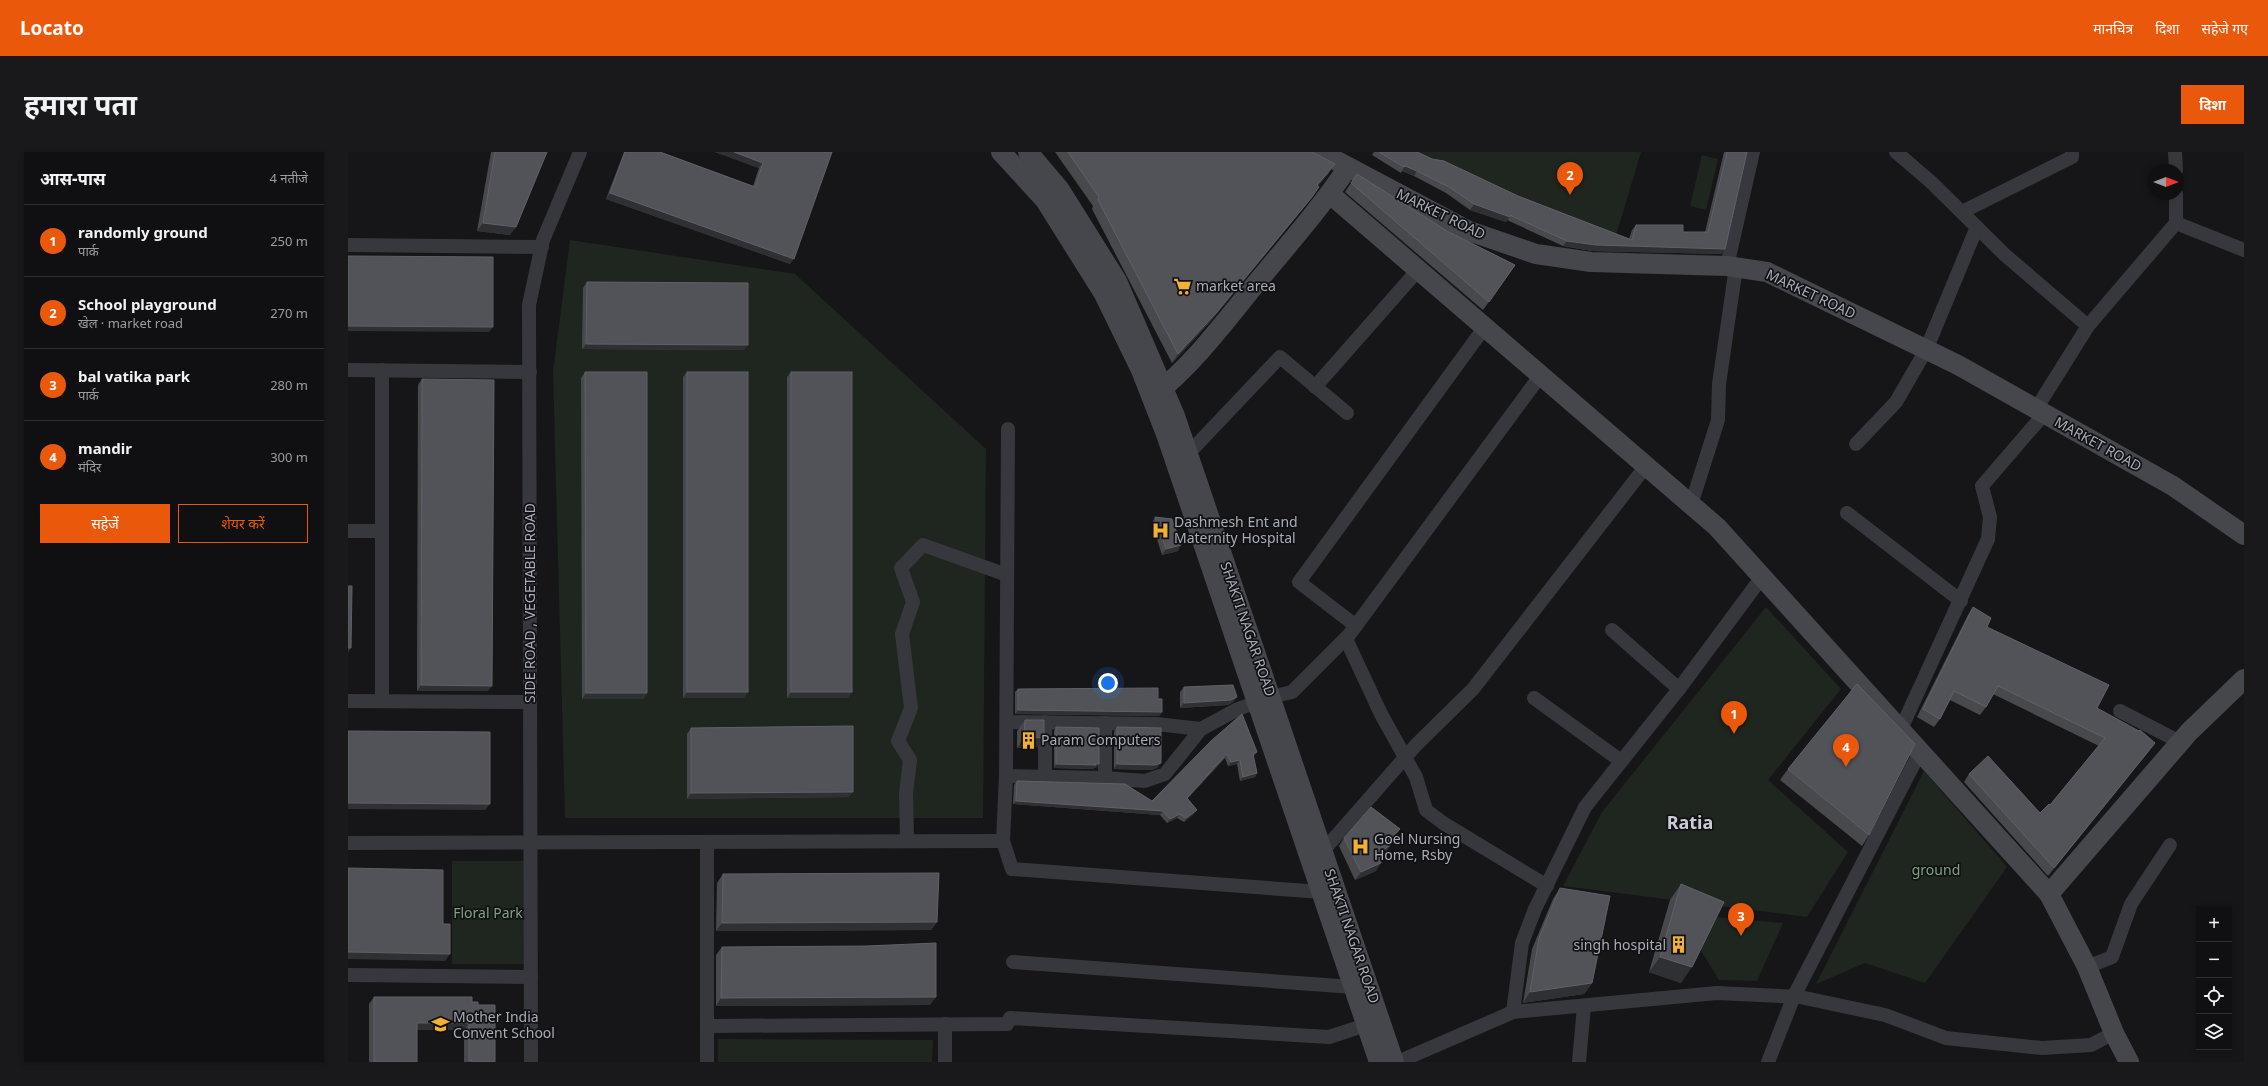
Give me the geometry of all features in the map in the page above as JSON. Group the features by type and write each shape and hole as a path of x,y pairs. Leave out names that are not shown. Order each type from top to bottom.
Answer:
{"street":[{"name":"SIDE ROAD , VEGETABLE ROAD","path":"531,1062 529,305 542,247 580,152"},
{"path":"1001,152 1045,200 1104,294 1158,392 1166,434 1264,699 1321,892 1379,1062"},
{"name":"SHAKTI NAGAR ROAD","path":"1028,152 1060,190 1117,281 1158,392 1188,454 1264,699 1323,851 1394,1062"},
{"name":"MARKET ROAD","path":"1320,152 1469,231 1536,254 1591,262 1731,267 1767,272 1926,350 2040,412 2173,486 2244,535"},
{"path":"1691,505 1718,420 1719,384 1731,267 1753,152"},
{"path":"1896,152 1962,212 2005,255 2088,326"},
{"path":"1962,212 2072,157 2072,152"},
{"path":"2175,152 2176,164"},
{"path":"1158,392 1215,334 1330,194 1348,167"},
{"path":"1330,194 1717,527 2049,894 2087,967 2114,1033 2129,1062"},
{"path":"1900,731 1961,601 1988,539 1990,517 1982,486 2040,412 2088,326 2176,223 2176,200"},
{"path":"2176,223 2244,250"},
{"path":"1856,444 1896,402 1926,350 1977,227"},
{"path":"348,245 542,247"},
{"path":"1315,387 1418,270"},
{"path":"1356,626 1299,582 1484,328"},
{"path":"1188,454 1280,357 1347,413"},
{"path":"348,370 530,372"},
{"path":"382,370 382,701"},
{"path":"1006,776 1105,778 1145,781 1165,774 1200,729 1238,709 1264,699 1292,692 1346,639 1540,376"},
{"path":"1008,429 1007,722 1006,776 1002,841 1012,869 1321,892"},
{"path":"1323,851 1404,758 1473,689 1646,466"},
{"path":"1846,514 1961,601"},
{"path":"348,531 382,531"},
{"path":"906,841 906,793 910,760 898,741 911,708 902,634 913,602 900,568 923,545 1008,575"},
{"path":"1513,1012 1522,943 1546,886 1585,807 1679,688 1762,577"},
{"path":"1612,630 1679,688"},
{"path":"1346,639 1404,758 1416,777 1426,810 1443,823 1546,886"},
{"path":"2049,894 2180,742 2244,679"},
{"path":"1534,698 1621,761"},
{"path":"348,701 530,702"},
{"path":"2120,711 2180,742"},
{"path":"1007,722 1156,724 1200,729"},
{"path":"1045,722 1045,777"},
{"path":"1105,723 1105,778"},
{"path":"1768,1062 1794,996 1920,752"},
{"path":"348,843 1002,841"},
{"path":"707,842 707,1062"},
{"path":"2087,967 2112,957 2131,904 2170,845"},
{"path":"1013,962 1353,987"},
{"path":"348,975 531,978"},
{"path":"1398,1062 1513,1012 1717,993 1794,996 1885,1015 1946,1038 2042,1048 2091,1045 2114,1033"},
{"path":"1579,1062 1584,1006"},
{"path":"707,1026 1007,1024 1010,1018 1329,1037 1366,1026"},
{"path":"945,1024 945,1062"}],"green space":[{"path":"1411,152 1641,152 1615,239"},
{"path":"1702,155 1718,159 1706,210 1690,206"},
{"path":"570,240 795,274 986,449 983,818 565,818 553,372"},
{"path":"1766,607 1841,689 1768,780 1848,852 1807,917 1563,886 1602,812"},
{"name":"ground","path":"1924,771 2007,867 1925,983 1865,963 1816,984"},
{"name":"Floral Park","path":"452,861 524,861 524,964 452,964"},
{"path":"1714,917 1783,923 1757,981 1719,980 1700,949"},
{"path":"718,1039 933,1040 932,1062 718,1062"}],"building":[{"path":"495,152 547,152 516,227 483,223"},
{"path":"625,152 660,152 755,187 763,163 734,152 832,152 794,259 610,193"},
{"name":"market area","path":"1068,152 1312,152 1335,164 1317,185 1319,187 1312,197 1216,313 1178,354 1098,200 1099,197"},
{"path":"1379,152 1417,152 1432,159 1444,161 1518,196 1632,240 1636,225 1683,225 1683,232 1708,232 1727,152 1747,152 1725,249 1596,245 1567,241 1510,215 1510,217 1474,204 1449,187 1417,171 1405,166 1404,167"},
{"path":"1357,174 1447,231 1515,265 1489,302 1351,183"},
{"path":"348,256 493,257 493,327 348,326"},
{"path":"587,282 748,283 748,345 586,344"},
{"path":"585,372 647,372 647,693 586,693"},
{"path":"687,372 748,372 748,692 687,692"},
{"path":"791,372 852,372 852,692 791,692"},
{"path":"422,379 494,380 492,686 421,685"},
{"path":"1155,517 1172,519 1181,545 1166,549"},
{"path":"348,586 352,586 351,648 348,648"},
{"path":"1973,607 1991,618 1987,627 2109,685 2097,708 2139,731 2140,730 2155,743 2054,868 1969,774 1988,756 2040,813 2049,804 2050,805 2105,738 1998,686 1986,707 1954,691 1940,719 1923,709"},
{"path":"1857,684 1915,744 1869,835 1788,769"},
{"path":"1233,685 1237,697 1231,700 1184,703 1184,687"},
{"path":"1158,688 1158,699 1162,699 1162,712 1018,710 1018,689"},
{"path":"1242,714 1257,752 1253,754 1257,773 1243,777 1240,760 1231,762 1227,754 1187,798 1197,810 1186,818 1180,814 1170,819 1163,811 1016,801 1017,781 1125,784 1152,801 1212,740"},
{"path":"1025,720 1044,720 1044,738 1024,737"},
{"path":"853,726 853,792 691,793 691,728"},
{"path":"1056,727 1099,728 1099,764 1056,764"},
{"path":"1117,727 1161,728 1161,763 1155,765 1117,764"},
{"path":"348,731 490,732 490,804 348,803"},
{"path":"1371,807 1400,829 1388,841 1391,844 1379,854 1381,863 1361,872 1344,838"},
{"path":"348,868 443,870 443,924 450,924 450,954 348,952"},
{"path":"939,873 937,922 722,923 723,874"},
{"name":"singh hospital","path":"1681,884 1724,902 1692,967 1660,957"},
{"path":"1560,888 1610,896 1592,983 1530,992 1539,938"},
{"path":"936,943 936,997 721,998 722,947 867,946"},
{"path":"374,997 472,997 472,1002 478,1002 478,1005 495,1005 495,1062 469,1061 469,1023 417,1023 417,1062 374,1062"}],"place":[{"name":"School playground","path":"1570,195"},
{"name":"market area","path":"1183,286"},
{"name":"Dashmesh Ent and Maternity Hospital","path":"1161,530"},
{"name":"randomly ground","path":"1734,734"},
{"name":"Param Computers","path":"1028,740"},
{"name":"mandir","path":"1846,767"},
{"name":"Goel Nursing Home, Rsby","path":"1361,847"},
{"name":"bal vatika park","path":"1741,936"},
{"name":"singh hospital","path":"1679,945"},
{"name":"Mother India Convent School","path":"440,1025"}],"district":[{"name":"Ratia","path":"1690,823"}]}
